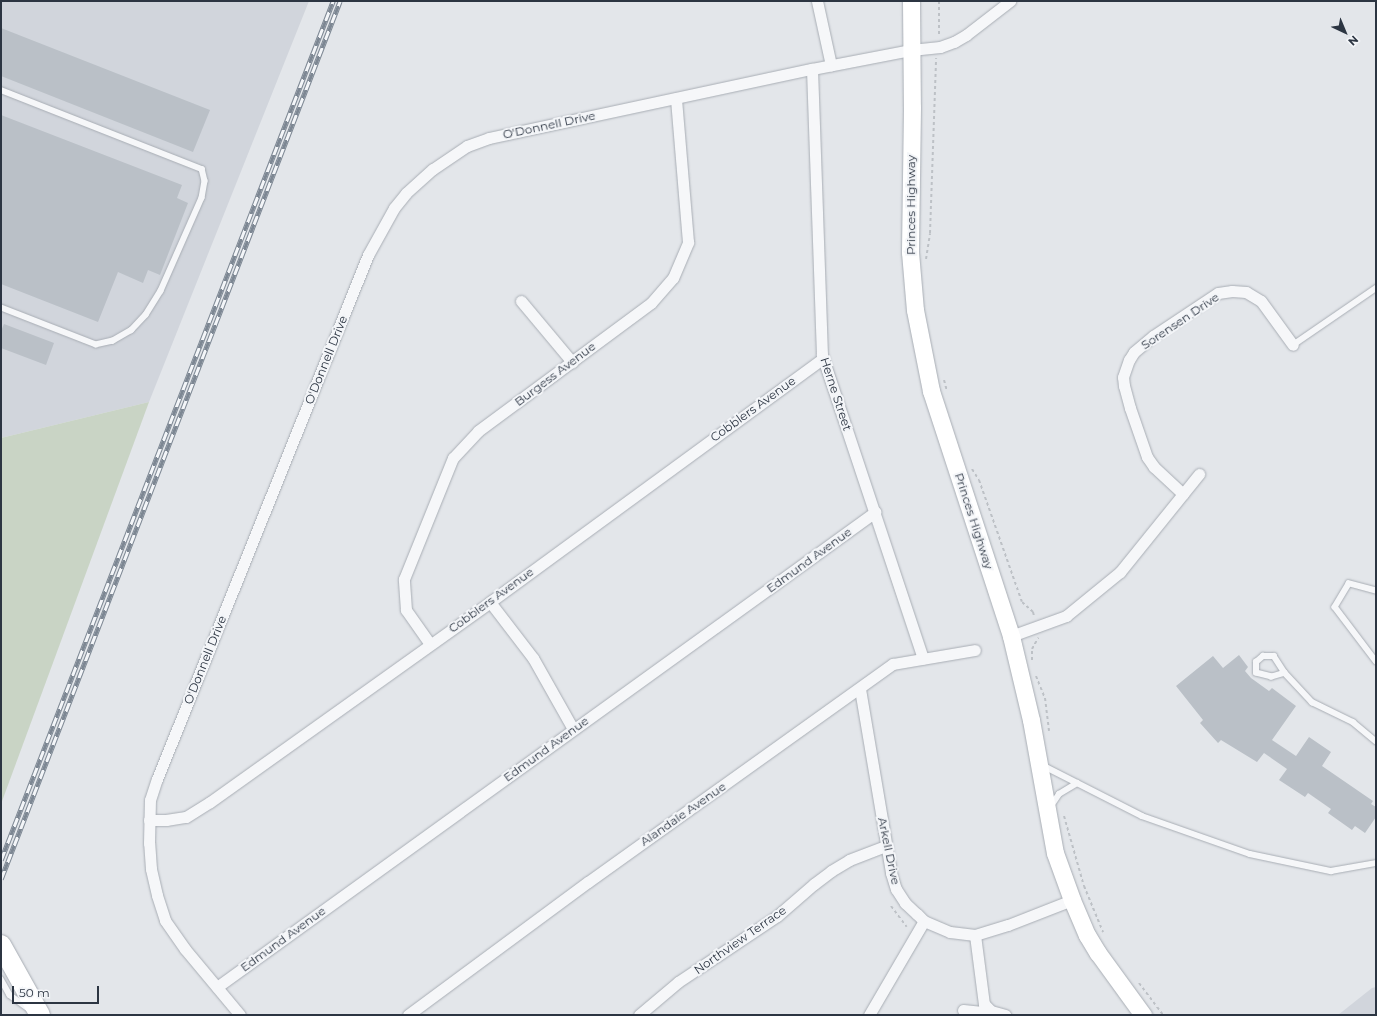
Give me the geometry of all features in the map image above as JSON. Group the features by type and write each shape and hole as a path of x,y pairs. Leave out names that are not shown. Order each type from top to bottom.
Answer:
{"highway":[{"path":"1,945 39,1015"}],"main road":[{"name":"Princes Highway","path":"910,1 910,252 915,310 931,391 1011,636 1031,720 1055,853 1072,900 1087,935 1142,1015"}],"street":[{"path":"817,1 831,65"},
{"name":"O'Donnell Drive","path":"240,1015 185,949 166,920 157,895 151,869 148,843 150,800 163,764 368,255 394,208 420,180 467,146 489,138 831,65 911,50 937,47 954,42 1010,1"},
{"name":"Herne Street","path":"812,69 823,358 923,659"},
{"name":"Burgess Avenue","path":"430,644 406,610 404,579 453,458 478,431 651,303 673,278 688,242 676,98"},
{"name":"Sorensen Drive","path":"1183,494 1154,467 1147,458 1124,386 1124,377 1129,360 1134,352 1153,336 1218,292 1232,291 1246,292 1261,301 1293,345"},
{"path":"521,301 572,362"},
{"name":"Cobblers Avenue","path":"149,820 166,820 186,817 210,802 490,602 823,358"},
{"path":"1011,636 1066,616 1120,572 1199,474"},
{"name":"Edmund Avenue","path":"217,987 875,512"},
{"path":"490,602 533,658 573,729"},
{"name":"Alandale Avenue","path":"408,1015 588,882 893,664 974,650"},
{"name":"Arkell Drive","path":"860,689 891,873 896,889 905,902 924,921 950,932 974,935 1008,925 1072,900"},
{"name":"Northview Terrace","path":"639,1015 678,982 777,916 831,871 849,860 886,846"},
{"path":"869,1015 924,921"},
{"path":"974,935 984,1004 988,1009 1000,1014"},
{"path":"963,1010 1000,1014"}],"lane":[{"path":"1,90 202,169 205,181 202,198 161,291 146,315 132,330 113,341 96,345 1,308"},
{"path":"1293,345 1376,288"},
{"path":"1376,591 1349,584 1335,607 1376,661"},
{"path":"1285,673 1272,677 1256,673 1256,662 1263,656 1274,656 1285,673 1312,702 1353,722 1376,741"},
{"path":"1039,764 1142,816 1250,854 1331,871 1376,863"},
{"path":"1047,811 1060,794 1077,782"},
{"path":"1,980 10,995 39,1015"}],"path":[{"path":"925,263 930,233 934,72 939,36 939,1"},
{"path":"943,372 948,394"},
{"path":"970,465 979,480 1022,602 1033,612 1038,639 1032,649 1032,661"},
{"path":"1035,673 1045,698 1049,732"},
{"path":"1060,794 1065,822 1084,886 1105,937"},
{"path":"1135,978 1163,1015"}],"shaded area":[{"path":"1,1 309,1 149,402 1,438"},
{"path":"1376,987 1376,1015 1338,1015 1372,988"}],"green space":[{"path":"149,402 1,804 1,438"}],"building":[{"path":"1,28 210,110 193,152 1,76"},
{"path":"1,115 182,185 177,198 188,203 160,275 148,270 143,283 118,272 98,322 1,284"},
{"path":"4,324 54,343 46,365 1,348 1,331"},
{"path":"1239,655 1248,667 1245,671 1251,678 1269,691 1272,688 1296,706 1272,740 1296,756 1309,737 1331,752 1322,766 1373,801 1371,804 1376,807 1376,817 1365,833 1355,826 1352,830 1328,813 1331,809 1308,793 1305,797 1279,780 1287,769 1264,753 1257,762 1221,740 1218,743 1200,723 1203,720 1176,686 1213,656 1223,668"}],"railway":[{"path":"1,860 333,1"},
{"path":"1,879 340,1"}]}
